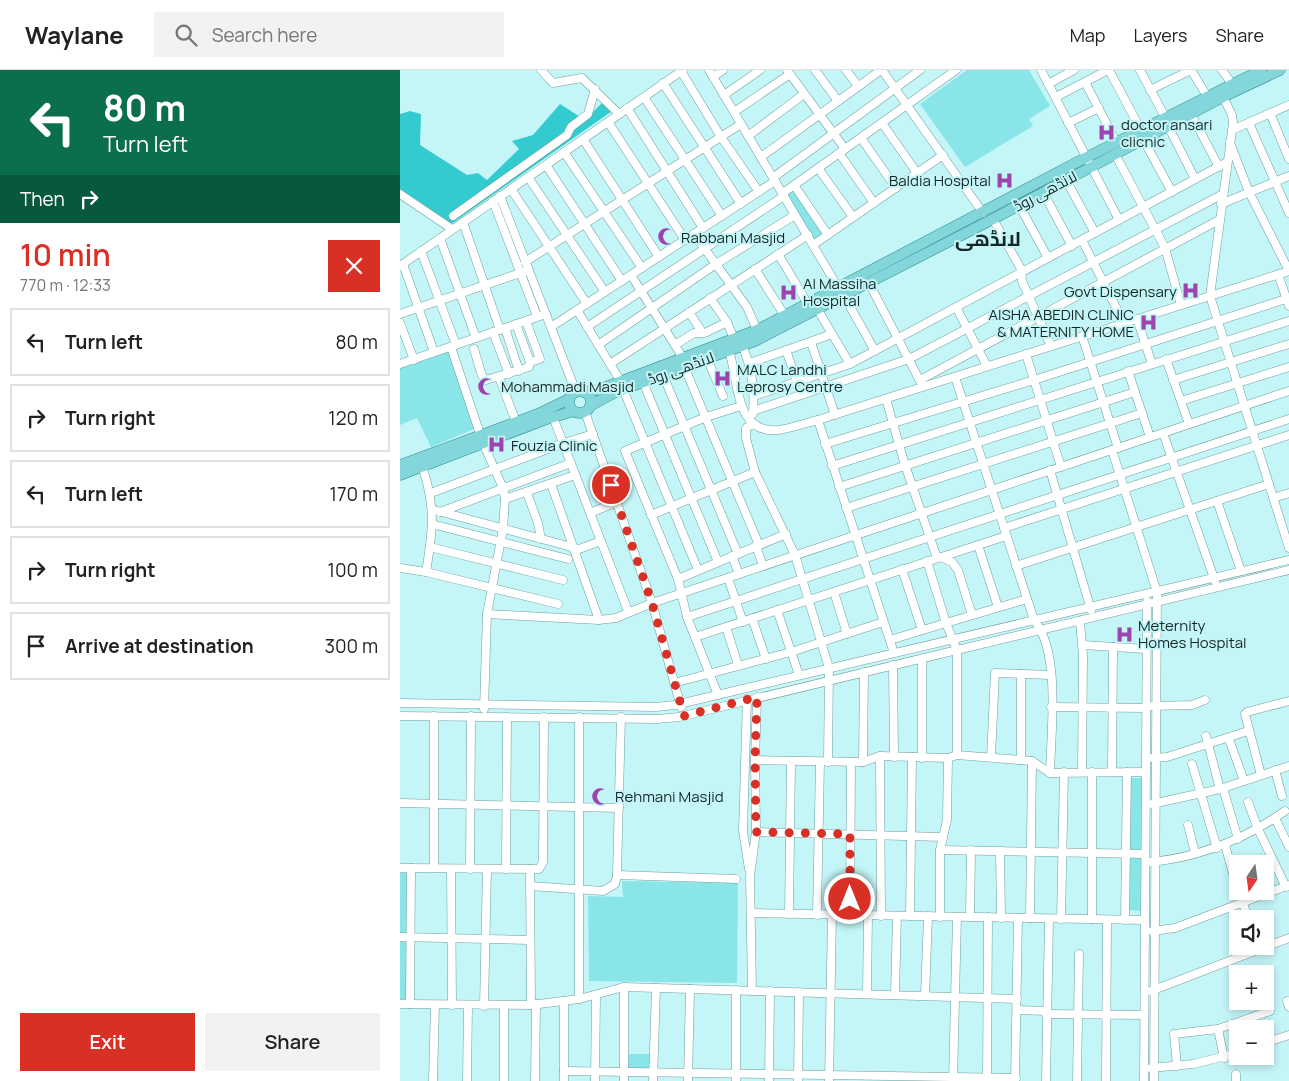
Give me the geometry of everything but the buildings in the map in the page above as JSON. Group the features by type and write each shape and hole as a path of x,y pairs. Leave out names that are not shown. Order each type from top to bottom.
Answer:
{"main road":[{"name":"لانڈھی روڈ","path":"1166,122 1191,114 1280,70"},
{"name":"لانڈھی روڈ","path":"400,474 482,439 576,394 643,382 663,375 684,362 707,358 729,351 738,341 808,304 869,283 993,219 1066,180 1116,142 1142,134 1166,122 1207,96 1258,71"},
{"name":"لانڈھی روڈ","path":"400,465 553,417 583,410 622,386 818,310 841,292 983,213 1088,162 1115,154 1142,134"},
{"path":"576,394 589,396 583,410 570,406 576,394"}],"street":[{"path":"540,70 553,83 576,77 584,79"},
{"path":"579,70 584,79 619,114"},
{"path":"434,352 402,265 682,70 721,137 759,192"},
{"path":"723,70 711,73 875,351"},
{"path":"724,95 760,70"},
{"path":"815,70 838,100"},
{"path":"846,70 858,86"},
{"path":"761,157 881,70 983,213"},
{"path":"551,327 759,192 833,133 920,70"},
{"path":"586,326 783,195 956,70"},
{"path":"1041,70 1119,220"},
{"path":"1048,84 1074,70"},
{"path":"1056,97 1109,70 1172,192"},
{"path":"1140,70 1196,179"},
{"path":"1150,90 1191,70 1207,96"},
{"path":"1222,70 1232,84"},
{"path":"734,112 789,72 833,133 874,202"},
{"path":"1086,82 1116,142"},
{"path":"663,83 741,204"},
{"path":"453,216 567,135 571,128 588,114 595,89"},
{"path":"748,136 804,94"},
{"path":"644,97 722,216"},
{"path":"1223,97 1232,115 1232,130 1210,296 1289,548"},
{"path":"1232,130 1289,104"},
{"path":"627,108 704,228"},
{"path":"1068,123 1099,108"},
{"path":"1270,113 1289,159"},
{"path":"1191,114 1219,167"},
{"path":"608,122 685,240"},
{"path":"1249,122 1289,213"},
{"path":"882,123 917,173"},
{"path":"525,262 549,249 741,124"},
{"path":"861,138 896,188"},
{"path":"583,139 659,257"},
{"path":"922,383 955,377 1289,271 1249,192 1230,143"},
{"path":"564,152 642,268"},
{"path":"1115,154 1165,248 1181,305"},
{"path":"813,245 943,155"},
{"path":"754,396 850,364 1227,162"},
{"path":"546,165 622,281"},
{"path":"818,168 853,217"},
{"path":"1221,204 1289,176"},
{"path":"528,177 605,292"},
{"path":"1066,180 1095,233"},
{"path":"794,186 828,235"},
{"path":"511,189 587,304"},
{"path":"1043,192 1072,246"},
{"path":"400,194 452,230"},
{"path":"753,410 909,359 1223,194"},
{"path":"500,196 576,394"},
{"path":"493,201 537,316"},
{"path":"1019,205 1048,258"},
{"path":"598,345 716,264 795,215"},
{"path":"993,219 1021,269 1020,273 1028,297 1051,346"},
{"path":"729,351 744,414 752,422 771,430 780,430 818,420 886,399 922,383 978,348 1219,220"},
{"path":"463,222 499,330 509,374"},
{"path":"694,234 748,306 757,330"},
{"path":"610,364 808,235"},
{"path":"440,238 476,338"},
{"path":"1082,240 1124,323"},
{"path":"421,251 439,300 482,439 503,488 505,499 501,542 487,614 484,716"},
{"path":"778,254 808,304"},
{"path":"755,269 785,316"},
{"path":"400,314 528,270"},
{"path":"825,444 1034,380 1217,320 1288,301 1278,274"},
{"path":"631,275 666,329 684,362 764,566"},
{"path":"869,283 922,383"},
{"path":"710,298 727,322 750,363 754,396 752,422 746,428 746,438 755,472 795,556 829,668 819,833 818,914"},
{"path":"956,307 987,366"},
{"path":"577,310 622,386 698,570"},
{"path":"818,310 850,364"},
{"path":"689,312 702,332"},
{"path":"400,364 546,314"},
{"path":"1137,319 1152,364"},
{"path":"526,321 540,359 530,362"},
{"path":"832,466 1289,321"},
{"path":"675,345 694,333 708,332 727,322"},
{"path":"400,323 414,360"},
{"path":"474,349 484,378 499,377 529,367 530,362 516,324"},
{"path":"499,330 519,371"},
{"path":"750,363 832,334"},
{"path":"1082,336 1104,401 1120,474 1157,592 1154,1081"},
{"path":"811,342 834,415"},
{"path":"1173,380 1289,344"},
{"path":"786,350 797,382"},
{"path":"1026,354 1061,467"},
{"path":"707,358 723,396"},
{"path":"1166,359 1189,424"},
{"path":"1181,401 1238,385 1289,367"},
{"path":"1128,371 1150,437"},
{"path":"663,375 713,490 735,555 739,574"},
{"path":"499,377 516,422"},
{"path":"955,377 1034,620 1042,631 1050,652 1052,707 1050,773"},
{"path":"643,382 718,562"},
{"path":"487,614 599,620 616,618 628,611 1289,391"},
{"path":"839,486 1135,392"},
{"path":"886,399 905,465 939,558"},
{"path":"718,695 711,672 694,637 687,617 680,594 678,578 625,450 706,417 742,406"},
{"path":"583,410 652,603 684,716"},
{"path":"846,508 1142,413"},
{"path":"553,417 628,611"},
{"path":"687,617 1289,419"},
{"path":"818,420 854,536 894,653"},
{"path":"1163,433 1218,588"},
{"path":"431,493 593,434"},
{"path":"694,637 978,545 1061,510 1289,435"},
{"path":"437,511 571,463"},
{"path":"422,466 437,511 432,524 426,572"},
{"path":"1050,470 1094,618"},
{"path":"651,515 670,505 713,490 755,472"},
{"path":"505,499 576,475"},
{"path":"551,484 599,620"},
{"path":"1016,566 1269,484"},
{"path":"1273,498 1289,492"},
{"path":"527,493 538,523 541,539"},
{"path":"1217,501 1242,571"},
{"path":"590,513 616,502"},
{"path":"437,511 579,549 601,541"},
{"path":"432,524 568,559"},
{"path":"678,578 786,534"},
{"path":"978,545 998,607"},
{"path":"430,547 564,580"},
{"path":"939,558 952,562 958,570 972,615"},
{"path":"400,703 656,707 680,704 1289,560"},
{"path":"927,562 946,623 957,650 956,754"},
{"path":"707,567 714,583"},
{"path":"400,568 426,572 558,604"},
{"path":"902,569 922,630"},
{"path":"400,716 657,719 684,716 747,699 1080,622 1157,601 1289,570"},
{"path":"728,578 743,622"},
{"path":"834,592 847,634"},
{"path":"1144,1081 1146,594"},
{"path":"890,640 1027,599"},
{"path":"777,610 799,675"},
{"path":"752,618 766,659"},
{"path":"674,682 791,652 883,622"},
{"path":"1080,622 1083,645 1082,772"},
{"path":"726,627 738,665"},
{"path":"1083,645 1146,649"},
{"path":"1112,772 1113,648"},
{"path":"922,659 922,758"},
{"path":"893,666 894,757"},
{"path":"863,762 864,672"},
{"path":"991,757 995,673 1050,676"},
{"path":"1020,760 1021,674"},
{"path":"752,990 750,876 756,832 755,760 757,697"},
{"path":"747,699 743,831 750,876"},
{"path":"1052,707 1192,705 1205,700"},
{"path":"1260,775 1245,719 1247,712 1289,701"},
{"path":"434,716 434,868"},
{"path":"470,869 471,716"},
{"path":"506,869 507,717"},
{"path":"400,868 539,869 543,862 544,717"},
{"path":"579,717 579,999"},
{"path":"530,886 603,890 615,884 617,875 620,718"},
{"path":"1146,758 1167,757 1228,739 1248,731"},
{"path":"1206,736 1238,839"},
{"path":"1228,739 1244,781"},
{"path":"755,760 863,762 880,756 948,758 956,754 1032,761 1050,773 1146,772"},
{"path":"880,756 881,916"},
{"path":"910,916 912,757"},
{"path":"940,917 940,850 947,820 948,758"},
{"path":"789,914 791,761"},
{"path":"1030,918 1032,761"},
{"path":"850,915 851,762"},
{"path":"1192,764 1199,794 1229,866"},
{"path":"1146,805 1199,794 1289,766"},
{"path":"1275,770 1282,796"},
{"path":"1061,919 1064,772"},
{"path":"1092,772 1092,919"},
{"path":"1125,920 1128,772"},
{"path":"1144,932 1175,928 1288,886 1258,829 1248,802"},
{"path":"400,803 579,805 619,808"},
{"path":"1145,863 1221,846 1258,829 1285,811"},
{"path":"1275,818 1289,847"},
{"path":"1188,825 1195,853"},
{"path":"756,832 943,837"},
{"path":"940,850 1145,854"},
{"path":"970,917 971,850"},
{"path":"1000,851 1001,918"},
{"path":"410,1004 411,868"},
{"path":"451,869 452,1005"},
{"path":"484,1006 487,869"},
{"path":"530,869 530,940 534,1004 535,1081"},
{"path":"617,875 736,879"},
{"path":"1243,904 1245,910"},
{"path":"750,913 1145,920"},
{"path":"829,1078 832,915"},
{"path":"867,994 868,916"},
{"path":"895,995 898,916"},
{"path":"925,996 928,916"},
{"path":"953,1079 957,917"},
{"path":"987,1079 988,918"},
{"path":"564,1071 653,1072 688,1077 1016,1079 1018,918"},
{"path":"1046,1081 1049,918"},
{"path":"1106,1081 1107,920"},
{"path":"400,937 530,940"},
{"path":"1274,943 1289,938"},
{"path":"1078,1081 1077,1015 1079,954"},
{"path":"1144,994 1240,955"},
{"path":"400,1004 504,1006 534,1004 579,999 624,987 1017,999"},
{"path":"624,987 624,1081"},
{"path":"653,1081 656,988"},
{"path":"688,1077 690,988"},
{"path":"736,990 736,1077"},
{"path":"768,1078 770,991"},
{"path":"798,1078 799,992"},
{"path":"595,1081 596,995"},
{"path":"564,1001 564,1081"},
{"path":"433,1081 435,1005"},
{"path":"467,1081 468,1006"},
{"path":"504,1006 504,1081"},
{"path":"1017,1010 1077,1015 1144,1015"},
{"path":"1177,1066 1174,1034 1218,1029 1253,1021 1270,1011"},
{"path":"1218,1029 1224,1058"},
{"path":"1274,1040 1289,1035"},
{"path":"1144,1068 1177,1066 1229,1056"}],"shaded area":[{"path":"967,70 1029,70 1050,106 1029,119 1033,126 965,167 920,104"},
{"path":"603,102 612,111 450,225 400,190 400,114 410,111 421,114 420,145 467,175 478,173 487,180 519,149 512,141 533,135 560,104 585,120"},
{"path":"794,185 828,235 813,245 783,193"},
{"path":"449,351 474,429 431,447 417,418 400,425 400,368"},
{"path":"1130,778 1142,778 1142,850 1129,850"},
{"path":"1129,858 1141,858 1141,911 1129,910"},
{"path":"400,873 407,873 407,934 400,934"},
{"path":"622,881 738,883 737,983 589,981 588,896 623,897"},
{"path":"400,942 407,942 407,999 400,999"},
{"path":"629,1054 651,1054 651,1070 628,1069"}],"place":[{"name":"doctor ansari clicnic","path":"1107,133"},
{"name":"Baldia Hospital","path":"1005,180"},
{"name":"Rabbani Masjid","path":"667,237"},
{"name":"Govt Dispensary","path":"1191,291"},
{"name":"Al Massiha Hospital","path":"789,292"},
{"name":"AISHA ABEDIN CLINIC & MATERNITY HOME","path":"1148,323"},
{"name":"MALC Landhi Leprosy Centre","path":"723,378"},
{"name":"Mohammadi Masjid","path":"487,386"},
{"name":"Fouzia Clinic","path":"497,445"},
{"name":"Meternity Homes Hospital","path":"1124,634"},
{"name":"Rehmani Masjid","path":"601,796"}],"district":[{"name":"لانڈھی","path":"988,238"}],"route":[{"path":"611,485 652,603 684,716 757,697 755,760 756,832 850,834 850,899"}]}
